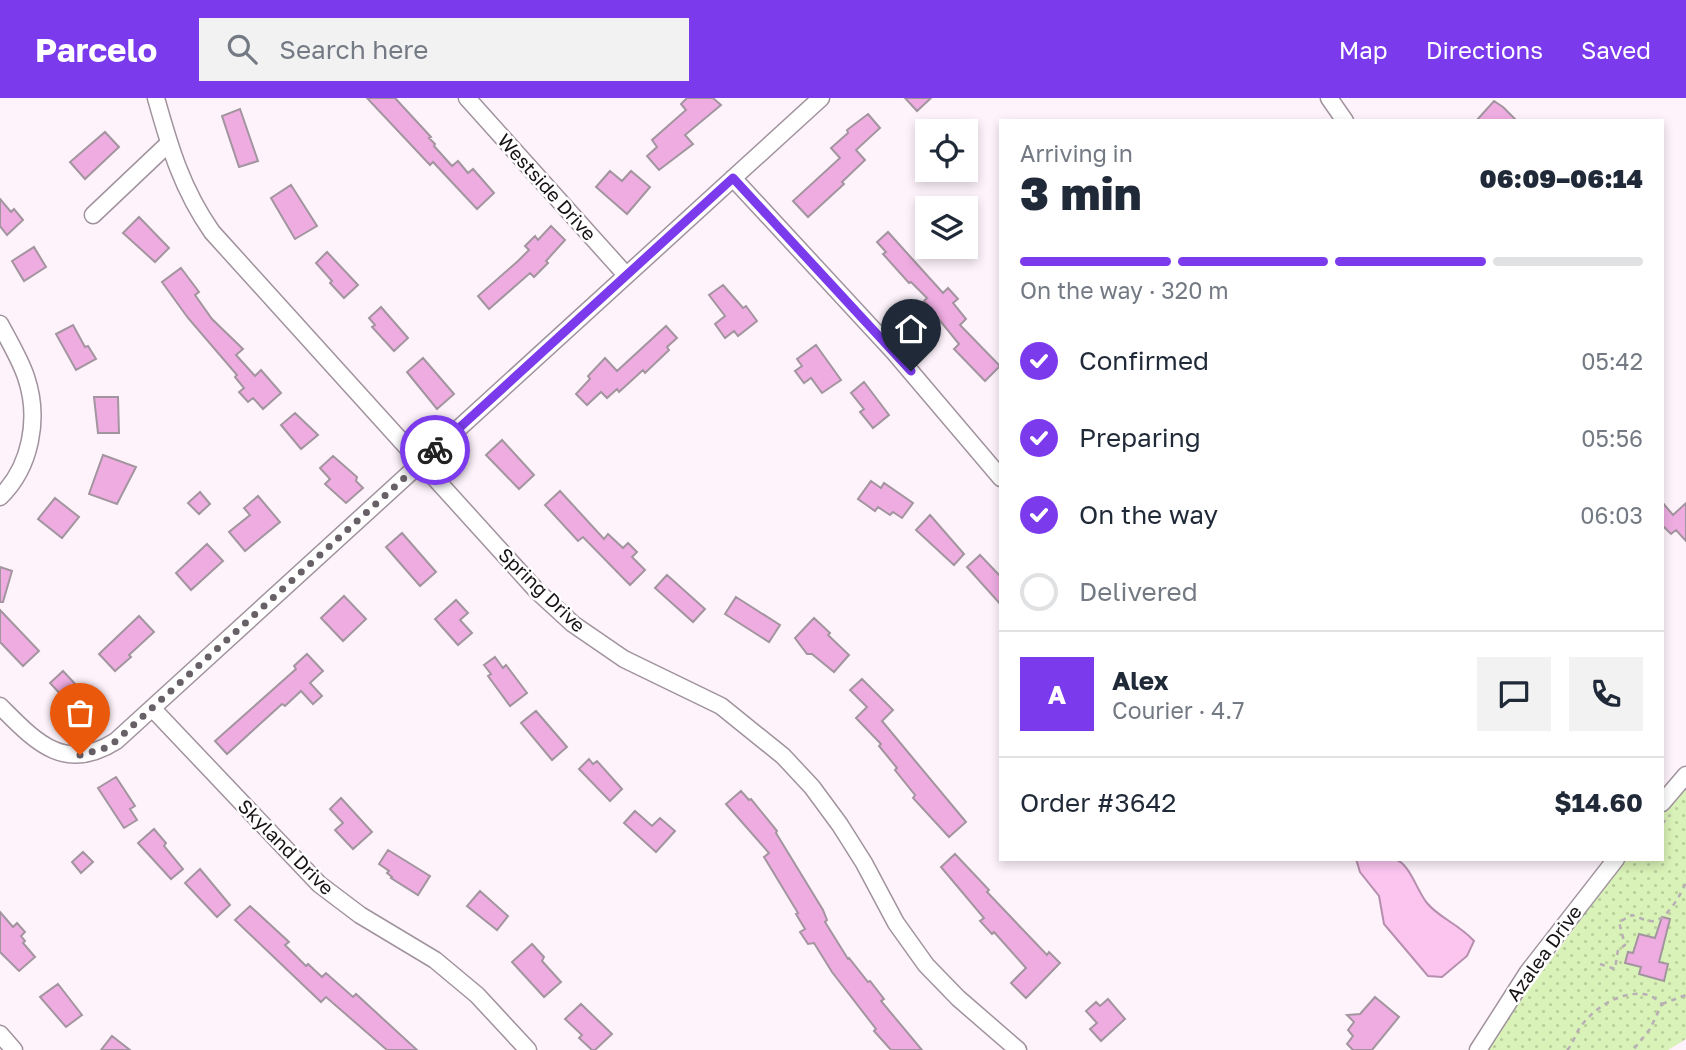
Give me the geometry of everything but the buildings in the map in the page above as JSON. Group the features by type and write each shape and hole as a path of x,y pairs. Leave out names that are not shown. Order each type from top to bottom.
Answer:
{"street":[{"name":"Spring Drive","path":"156,98 186,190 212,232 421,463 537,591 573,624 624,659 721,706 783,756 840,825 896,923 926,965 958,998 1018,1050"},
{"name":"Westside Drive","path":"467,98 626,275"},
{"path":"0,706 44,747 56,752 80,755 103,749 116,741 821,98"},
{"path":"1329,98 1344,119"},
{"path":"93,215 169,143"},
{"path":"733,178 894,352 999,476"},
{"path":"0,324 25,374 33,413 30,445 18,474 0,497"},
{"name":"Skyland Drive","path":"152,708 319,884 360,915 435,960 477,995 528,1050"},
{"path":"1664,801 1686,775"},
{"name":"Azalea Drive","path":"1478,1050 1528,972 1614,861"},
{"path":"0,1034 14,1050"}],"path":[{"path":"1601,964 1615,969 1618,950 1625,945 1619,922 1632,915 1654,921 1661,918 1676,902 1686,881"},
{"path":"1569,1049 1578,1029 1588,1017 1612,999 1633,994 1650,995 1662,1004"},
{"path":"1633,1050 1650,1029 1662,1004 1686,995"}],"green space":[{"path":"1686,780 1686,1039 1668,1050 1488,1050 1505,1022 1624,861 1664,861 1664,810"}],"shaded area":[{"path":"1357,861 1400,862 1432,908 1474,941 1467,956 1442,977 1428,976 1384,924 1379,896 1360,872"}],"way so far":[{"path":"80,755 103,749 116,741 435,450"}],"route":[{"path":"435,450 733,178 911,371"}]}
